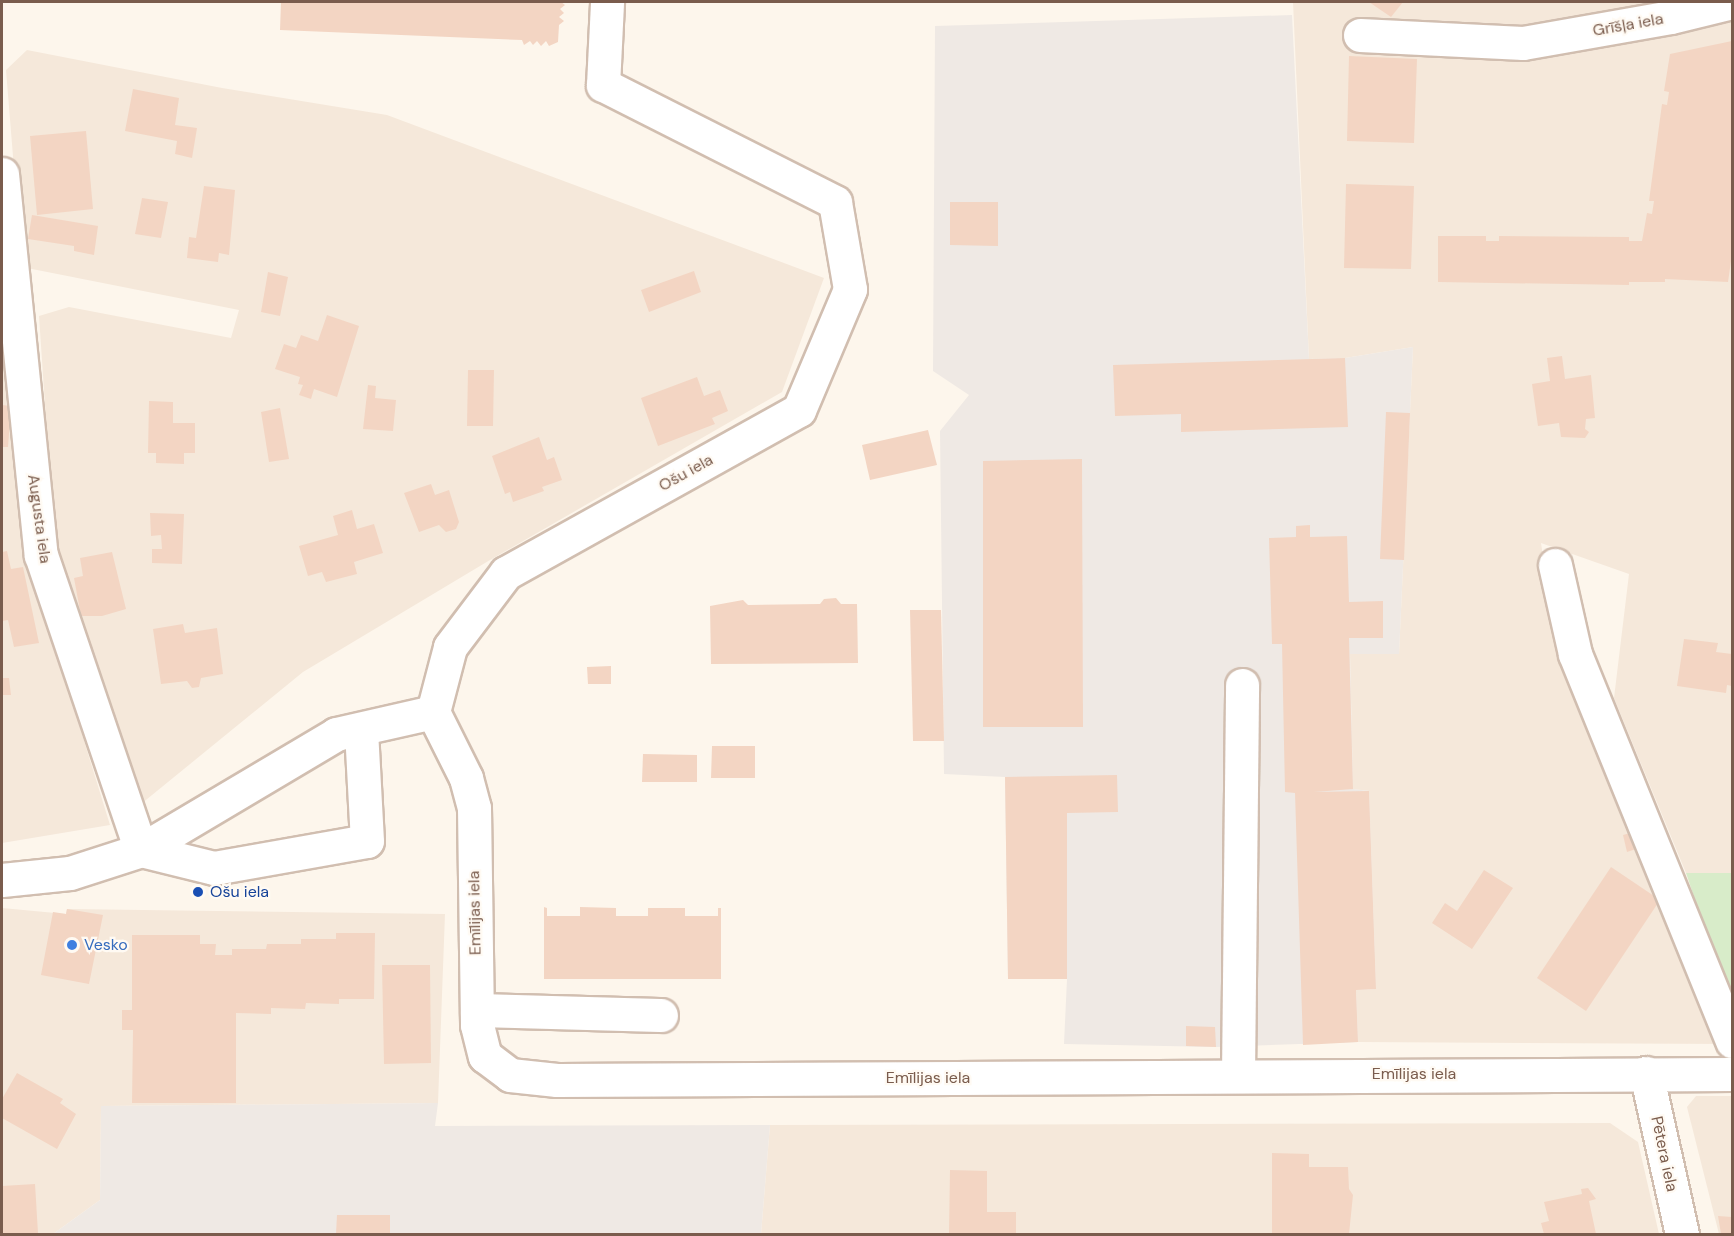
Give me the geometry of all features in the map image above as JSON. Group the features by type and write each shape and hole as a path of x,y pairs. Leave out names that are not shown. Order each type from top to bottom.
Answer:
{"street":[{"name":"Ošu iela","path":"433,712 450,647 506,573 799,410 850,289 835,202 603,85 607,2"},
{"name":"Grīšļa iela","path":"1360,35 1523,43 1671,17 1732,2"},
{"name":"Augusta iela","path":"2,174 41,555 141,850"},
{"path":"1555,565 1575,654 1732,1041"},
{"path":"1238,1076 1242,685"},
{"path":"2,880 70,873 141,850 336,734 433,712"},
{"name":"Emīlijas iela","path":"433,712 466,778 474,808 477,1025 485,1056 510,1075 557,1080 1732,1074"},
{"path":"141,850 214,868 367,841 361,729"},
{"path":"477,1010 661,1015"},
{"name":"Pētera iela","path":"1646,1073 1682,1234"}],"shaded area":[{"path":"1293,2 1732,2 1732,873 1686,873 1614,698 1629,574 1541,543 1556,640 1730,1044 1358,1042 1356,990 1376,989 1369,791 1353,789 1350,654 1399,654 1413,347 1345,358 1309,359"},
{"path":"1292,15 1309,359 1345,358 1413,347 1399,654 1350,654 1353,789 1369,791 1376,989 1356,990 1358,1042 1216,1047 1064,1044 1067,979 1008,979 1005,777 944,774 940,431 969,395 933,371 935,26"},
{"path":"27,50 222,88 387,115 824,278 782,392 490,560 303,672 141,804 56,567 39,316 69,307 231,338 239,310 22,267 6,70"},
{"path":"2,327 21,536 110,825 2,843"},
{"path":"2,908 66,914 67,909 445,914 438,1103 101,1106 100,1200 53,1234 2,1234"},
{"path":"1696,1096 1732,1096 1732,1234 1719,1234 1687,1107"},
{"path":"438,1103 435,1126 770,1125 761,1234 53,1234 100,1200 101,1106"},
{"path":"1610,1123 1638,1142 1659,1234 761,1234 770,1125"}],"green space":[{"path":"1686,873 1732,873 1732,1009"}],"building":[{"path":"281,2 561,2 565,5 560,9 564,13 559,17 564,21 559,25 558,42 549,46 546,41 541,46 537,41 533,45 530,41 524,45 522,40 280,30"},
{"path":"1369,2 1403,2 1391,17"},
{"path":"1732,41 1732,254 1728,282 1665,279 1665,282 1629,282 1629,285 1438,282 1438,236 1486,236 1486,241 1499,241 1499,236 1629,237 1629,241 1642,241 1647,213 1652,214 1654,201 1649,201 1662,104 1667,105 1669,92 1664,91 1670,54"},
{"path":"1349,56 1417,59 1414,143 1347,141"},
{"path":"133,89 179,98 175,125 197,128 192,158 175,154 177,141 125,131"},
{"path":"86,131 93,209 37,215 30,136"},
{"path":"1346,184 1414,186 1411,269 1344,268"},
{"path":"204,186 235,190 229,255 219,253 218,262 187,258 189,237 196,238"},
{"path":"142,198 168,202 161,238 135,234"},
{"path":"950,202 998,202 998,246 950,245"},
{"path":"32,215 98,226 94,255 74,251 74,246 28,239"},
{"path":"694,271 701,292 649,312 641,290"},
{"path":"268,272 288,277 280,316 261,312"},
{"path":"327,315 359,326 337,397 314,389 311,399 299,395 303,385 298,384 300,377 275,369 284,344 296,348 301,335 318,341"},
{"path":"1562,356 1565,379 1591,375 1595,418 1586,419 1585,429 1589,432 1585,438 1561,437 1559,423 1538,426 1532,384 1550,381 1547,358"},
{"path":"1345,358 1348,427 1181,432 1181,414 1115,416 1113,365"},
{"path":"468,370 494,370 493,426 467,426"},
{"path":"697,377 704,396 720,390 728,411 712,418 715,424 658,446 641,398"},
{"path":"368,385 376,386 375,398 396,400 393,431 363,429"},
{"path":"149,401 173,402 173,423 195,423 195,453 184,453 184,464 156,463 156,453 148,453"},
{"path":"2,405 11,406 8,447 2,447"},
{"path":"280,408 289,459 269,462 261,412"},
{"path":"1386,412 1410,413 1404,560 1380,559"},
{"path":"928,430 937,465 870,480 862,445"},
{"path":"539,437 547,460 554,457 562,480 542,487 544,491 513,502 510,492 505,494 492,456"},
{"path":"1082,459 1083,727 983,727 983,461"},
{"path":"431,484 435,495 449,490 459,522 456,529 446,532 439,525 419,532 404,493"},
{"path":"352,510 357,529 374,524 383,553 354,562 357,574 326,582 322,572 308,576 299,546 338,535 333,516"},
{"path":"150,513 184,514 182,564 152,563 152,549 162,549 161,535 151,536"},
{"path":"1310,525 1310,537 1347,536 1349,602 1383,601 1383,638 1349,638 1353,789 1314,792 1369,791 1376,989 1356,990 1358,1042 1303,1045 1295,793 1285,792 1282,644 1272,644 1269,538 1296,537 1296,526"},
{"path":"7,551 11,569 23,567 39,643 14,647 8,620 2,621 2,552"},
{"path":"112,552 126,609 102,616 81,616 74,578 83,576 80,558"},
{"path":"836,598 841,604 857,604 858,663 711,664 710,606 743,600 748,605 820,604 824,599"},
{"path":"910,610 941,610 944,741 913,741"},
{"path":"183,624 185,633 217,628 223,674 201,678 199,687 192,688 187,681 161,684 153,629"},
{"path":"1684,639 1718,643 1716,652 1732,654 1732,686 1727,685 1726,693 1677,686"},
{"path":"611,666 611,684 588,684 587,667"},
{"path":"2,678 9,678 11,695 2,695"},
{"path":"712,746 755,746 755,778 711,778"},
{"path":"643,754 697,755 697,782 642,782"},
{"path":"1117,775 1118,812 1067,813 1067,979 1008,979 1005,777"},
{"path":"1634,832 1639,848 1627,852 1623,835"},
{"path":"1611,867 1660,900 1586,1011 1537,978"},
{"path":"1484,870 1513,888 1472,949 1432,923 1445,903 1457,911"},
{"path":"544,907 547,908 547,916 580,916 580,907 616,908 616,916 648,916 648,908 685,908 685,916 718,916 718,908 721,908 721,979 544,979"},
{"name":"Vesko","path":"67,909 103,915 89,984 41,975 53,912 66,914"},
{"path":"336,933 375,933 374,999 339,999 339,1004 306,1003 305,1009 271,1008 271,1014 236,1013 236,1103 132,1103 133,1030 122,1030 122,1010 132,1010 132,935 200,935 200,944 216,944 215,955 232,955 232,949 266,949 267,944 301,944 301,939 336,939"},
{"path":"382,965 430,965 431,1063 384,1064"},
{"path":"1186,1026 1215,1027 1216,1047 1186,1046"},
{"path":"17,1073 63,1099 60,1103 76,1114 57,1149 2,1118 2,1099"},
{"path":"1272,1153 1309,1154 1309,1167 1348,1167 1349,1189 1353,1195 1349,1234 1272,1234"},
{"path":"950,1170 987,1171 987,1212 1016,1212 1016,1234 949,1234"},
{"path":"35,1184 38,1233 2,1234 2,1186"},
{"path":"1588,1188 1596,1199 1589,1201 1596,1234 1544,1234 1541,1223 1549,1221 1544,1202 1582,1194 1581,1189"},
{"path":"337,1215 390,1215 390,1234 336,1234"},
{"path":"1718,1216 1732,1217 1732,1234 1721,1234"}],"place":[{"name":"Ošu iela","path":"198,892"},
{"name":"Vesko","path":"72,945"}]}
